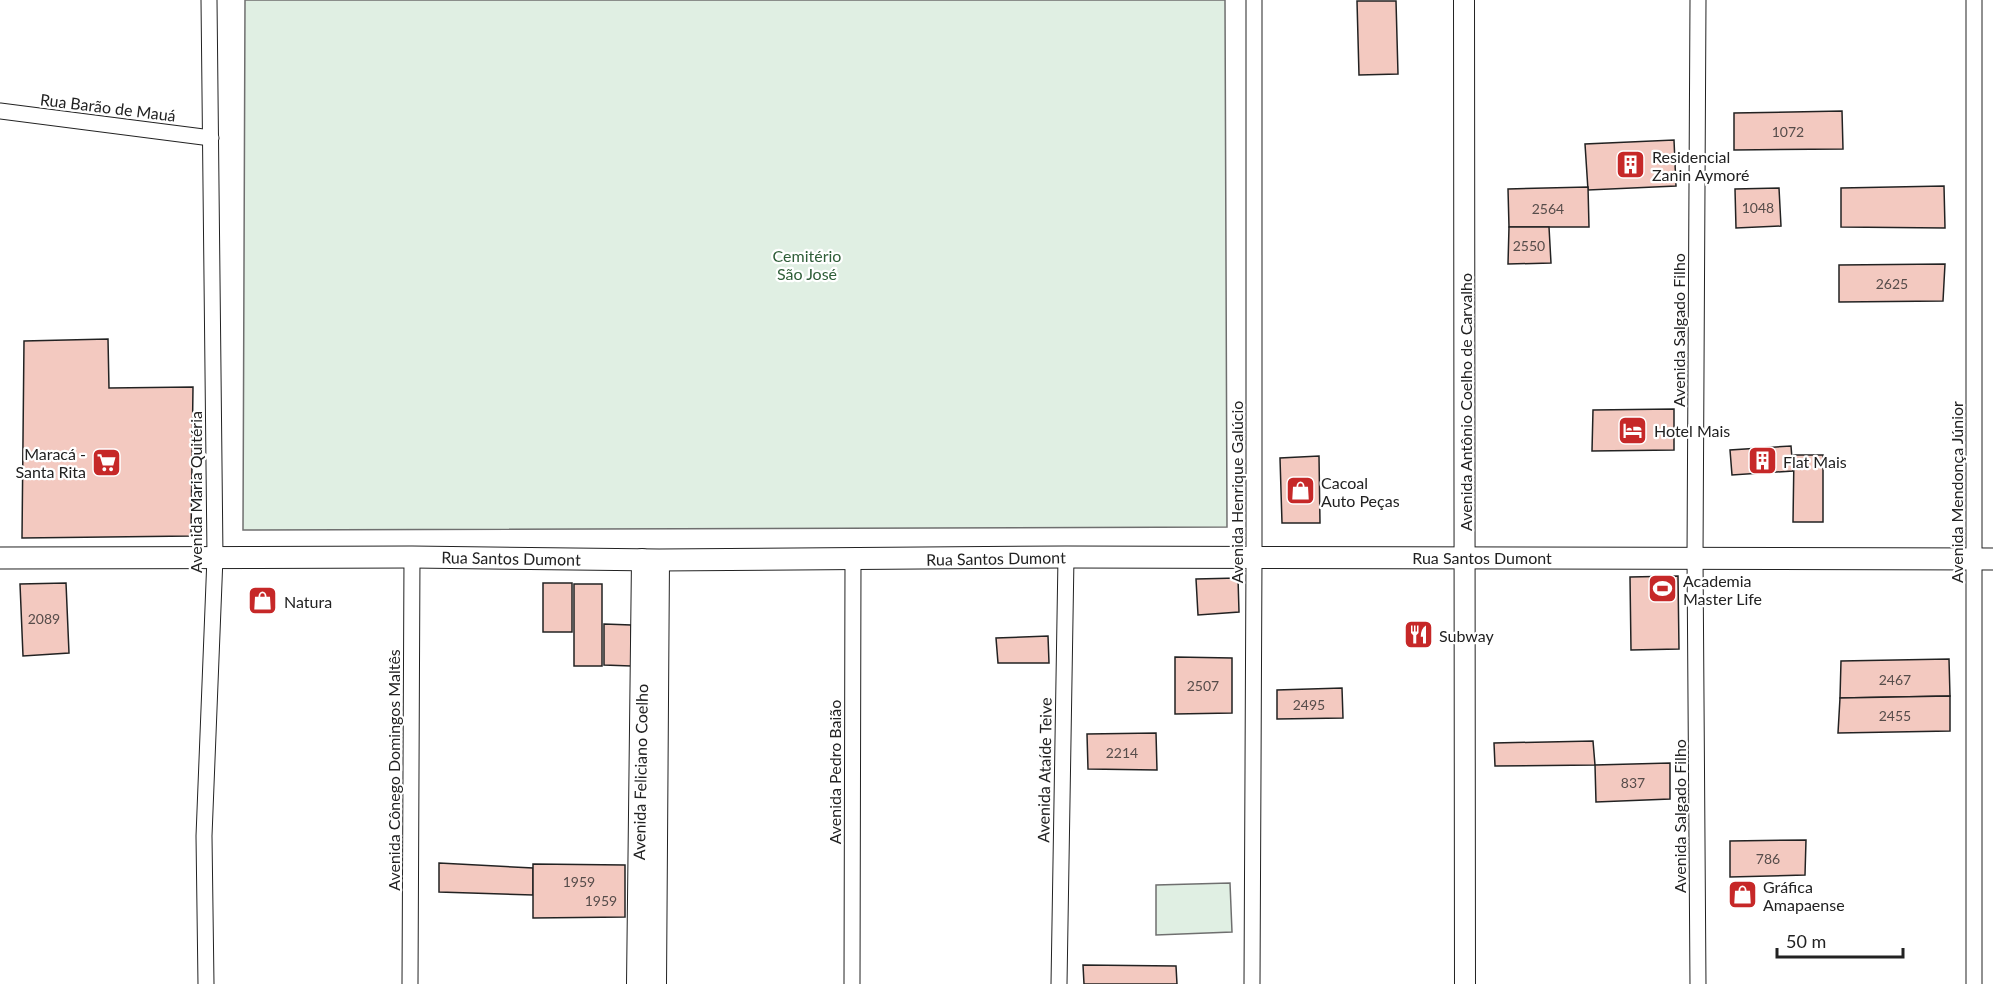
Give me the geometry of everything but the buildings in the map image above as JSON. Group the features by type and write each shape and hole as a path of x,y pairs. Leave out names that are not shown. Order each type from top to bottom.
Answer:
{"main road":[{"name":"Rua Santos Dumont","path":"0,558 412,557 651,560 1066,557 1695,557 1983,559"}],"street":[{"name":"Avenida Maria Quitéria","path":"206,984 204,836 214,557 209,0"},
{"name":"Avenida Henrique Galúcio","path":"1252,984 1254,0"},
{"name":"Avenida Antônio Coelho de Carvalho","path":"1464,0 1465,984"},
{"name":"Avenida Salgado Filho","path":"1698,0 1695,557 1698,984"},
{"name":"Avenida Mendonça Júnior","path":"1974,0 1983,559 1974,984"},
{"name":"Rua Barão de Mauá","path":"0,111 211,138"},
{"name":"Avenida Cônego Domingos Maltês","path":"410,984 412,557"},
{"name":"Avenida Ataíde Teive","path":"1059,984 1066,557"},
{"name":"Avenida Pedro Baião","path":"852,984 853,559"},
{"name":"Avenida Feliciano Coelho","path":"637,984 651,560"},
{"name":"Avenida Feliciano Coelho","path":"651,560 656,984"}],"green space":[{"name":"Cemitério São José","path":"245,0 1225,0 1227,527 243,530"},
{"path":"1230,883 1232,932 1156,935 1156,885"}],"place":[{"name":"Residencial Zanin Aymoré","path":"1631,165"},
{"name":"Hotel Mais","path":"1633,430"},
{"name":"Flat Mais","path":"1762,461"},
{"name":"Maracá - Santa Rita","path":"107,462"},
{"name":"Cacoal Auto Peças","path":"1300,491"},
{"name":"Academia Master Life","path":"1662,589"},
{"name":"Natura","path":"263,601"},
{"name":"Subway","path":"1418,635"},
{"name":"Gráfica Amapaense","path":"1742,895"}]}
